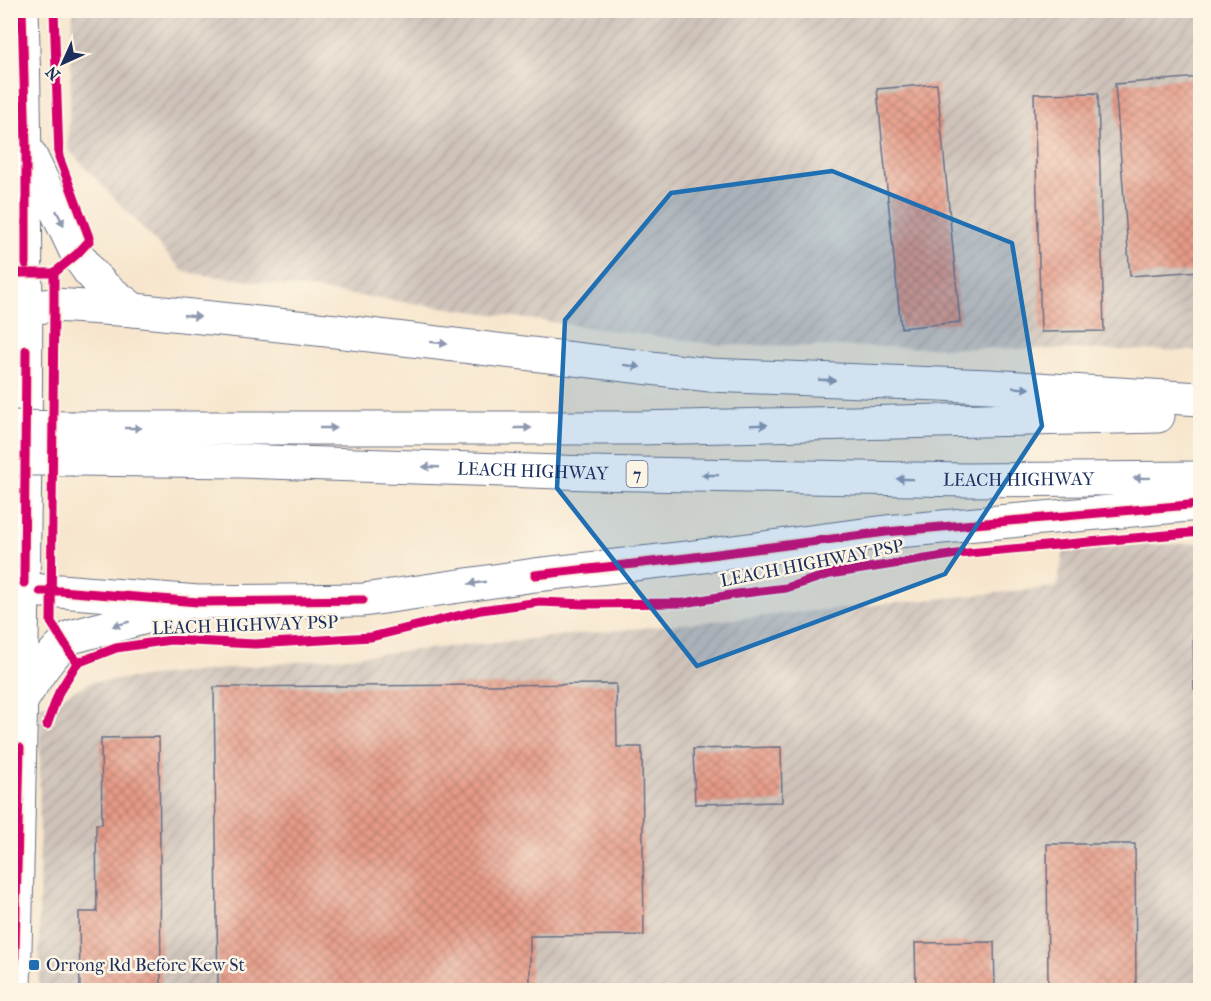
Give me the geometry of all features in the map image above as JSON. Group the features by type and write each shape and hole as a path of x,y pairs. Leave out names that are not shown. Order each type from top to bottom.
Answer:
{"highway":[{"path":"14,990 22,700 17,517 26,380 18,313 26,147 21,10"},
{"path":"26,147 77,254 105,288 134,310"},
{"path":"18,313 54,304 134,310 710,375 990,386 1200,399"},
{"path":"10,349 26,380"},
{"name":"LEACH HIGHWAY","path":"10,459 74,443 1200,414"},
{"name":"LEACH HIGHWAY","path":"10,427 74,443 242,460 589,473 942,480 1200,477"},
{"path":"17,582 40,591 198,602 363,600 535,575 886,532 1200,504"},
{"path":"22,700 45,665 71,637 198,602"}],"highlighted area":[{"path":"832,171 1012,243 1042,426 945,574 697,666 557,488 565,320 671,193"}],"shaded area":[{"path":"73,11 1200,11 1200,351 719,345 184,272 68,149"},
{"path":"1200,543 1200,990 39,990 40,707 92,682 1057,587 1064,548"}],"building":[{"path":"1200,77 1200,271 1130,276 1115,84"},
{"path":"937,84 960,322 901,328 877,89"},
{"path":"1098,93 1104,331 1041,332 1034,94"},
{"path":"1193,620 1200,620 1200,689 1194,689"},
{"path":"616,684 617,747 642,747 644,935 530,936 530,990 218,990 214,687"},
{"path":"159,737 161,990 80,990 79,912 97,912 96,824 102,824 101,738"},
{"path":"781,747 782,802 695,804 693,749"},
{"path":"1047,844 1135,844 1136,990 1048,990"},
{"path":"994,942 995,990 916,990 915,943"}],"cycle path":[{"path":"22,10 26,147 26,264"},
{"path":"10,273 54,273 90,240 59,157 54,10"},
{"path":"47,725 59,692 77,663 51,622 54,273"},
{"path":"24,583 26,350"},
{"name":"LEACH HIGHWAY PSP","path":"535,575 886,532 1200,504"},
{"name":"LEACH HIGHWAY PSP","path":"77,663 116,648 170,640 255,644 371,637 481,610 540,602 684,603 786,588 830,574 957,554 1200,532"},
{"name":"LEACH HIGHWAY PSP","path":"40,591 198,602 363,600"},
{"path":"14,990 20,748"}],"place":[{"name":"Orrong Rd Before Kew St","path":"34,965"}]}
